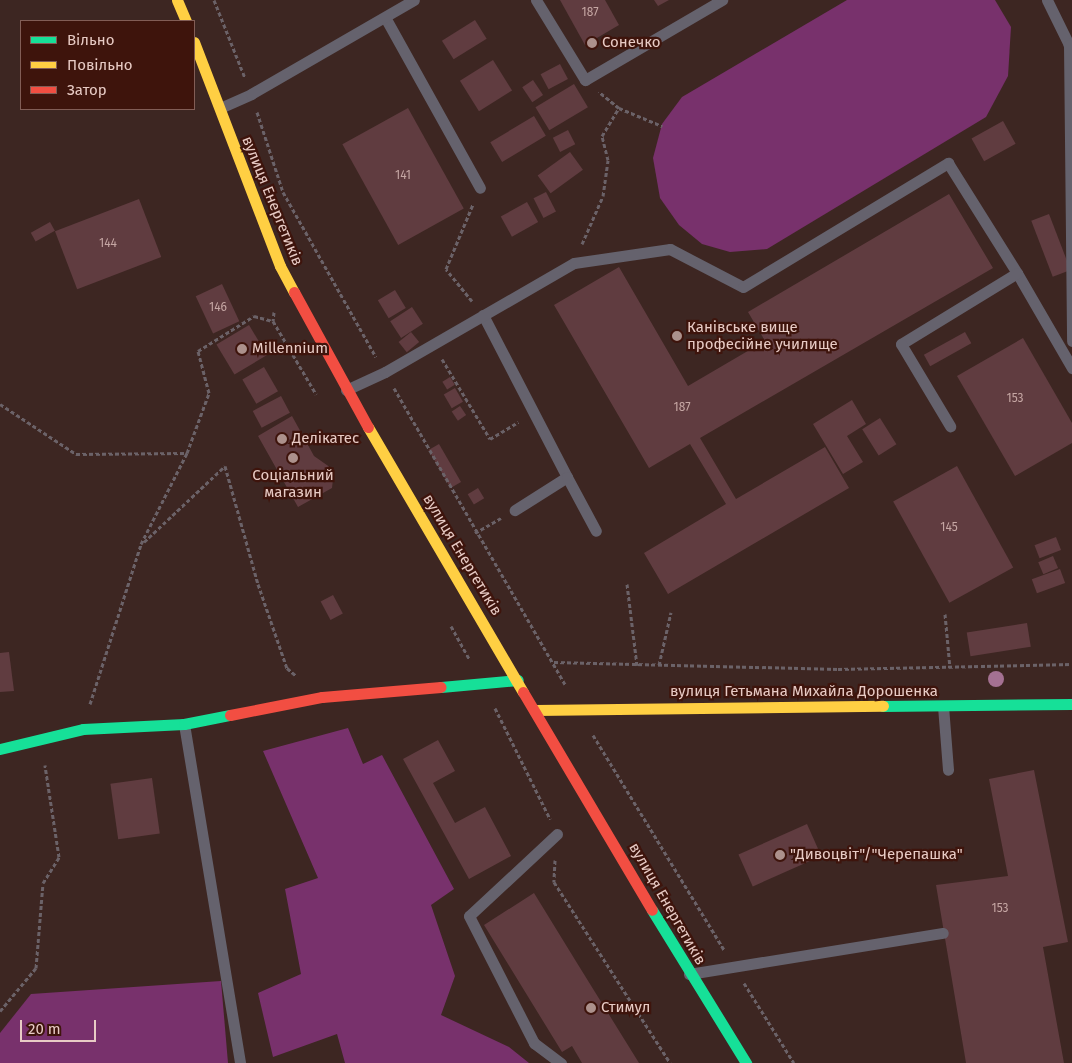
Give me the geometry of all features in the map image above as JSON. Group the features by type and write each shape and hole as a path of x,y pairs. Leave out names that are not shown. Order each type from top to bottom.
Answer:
{"main road":[{"path":"177,0 186,20"},
{"name":"вулиця Енергетиків","path":"195,45 280,266 346,390 690,974 746,1063"},
{"path":"0,749 83,729 184,724 322,697 518,680"},
{"name":"вулиця Гетьмана Михайла Дорошенка","path":"535,710 577,708 1072,704"}],"lane":[{"path":"220,108 251,94 386,19 414,0"},
{"path":"536,0 585,80 722,0"},
{"path":"1047,0 1071,46 1072,341"},
{"path":"386,19 480,188"},
{"path":"346,390 385,372 574,263 670,249 743,287 948,163 1017,273 1072,368"},
{"path":"950,426 901,344 1017,273"},
{"path":"484,315 536,412 567,478 596,531"},
{"path":"515,510 567,478"},
{"path":"944,706 948,770"},
{"path":"184,724 240,1063"},
{"path":"557,834 469,916 534,1043 561,1063"},
{"path":"690,974 735,968 788,956 943,933"}],"path":[{"path":"214,0 251,94 283,192 476,533 554,662 577,708 794,1063"},
{"path":"585,80 619,108 662,126"},
{"path":"574,263 603,196 608,160 602,136 619,108"},
{"path":"480,188 446,269 484,315"},
{"path":"83,729 141,544 187,453 209,393 198,351 254,316 272,321"},
{"path":"433,344 490,439 536,412"},
{"path":"0,404 76,454 187,453"},
{"path":"141,544 225,466 258,584 287,668 322,697"},
{"path":"476,533 515,510"},
{"path":"626,584 637,665"},
{"path":"659,665 671,612"},
{"path":"945,614 950,668"},
{"path":"554,662 637,665 950,668 1072,664"},
{"path":"0,1011 36,968 44,883 59,857 42,739"}],"shaded area":[{"path":"847,0 995,0 1011,27 1008,76 986,117 767,249 730,252 702,244 679,225 660,198 653,158 662,124 682,97"},
{"path":"348,728 363,764 382,755 454,889 431,905 455,976 441,1015 509,1047 529,1063 345,1063 337,1034 273,1057 258,993 301,974 285,889 318,878 263,751"},
{"path":"221,981 228,1063 0,1063 0,1033 31,994"}],"building":[{"path":"560,0 605,0 619,25 585,45"},
{"path":"654,0 669,0 658,6"},
{"path":"475,20 487,39 454,59 442,41"},
{"path":"493,60 512,91 479,111 460,81"},
{"path":"560,64 568,79 549,89 541,74"},
{"path":"533,80 543,95 532,102 522,87"},
{"path":"574,84 588,107 549,130 535,107"},
{"path":"408,108 464,209 398,245 342,144"},
{"path":"534,116 546,136 502,162 490,142"},
{"path":"1003,121 1016,144 984,161 972,138"},
{"path":"568,130 575,144 560,152 553,138"},
{"path":"570,152 583,170 551,193 538,176"},
{"path":"546,192 556,212 544,218 534,198"},
{"path":"949,194 993,268 700,438 736,499 825,447 849,488 668,594 644,553 726,504 690,444 649,468 554,305 619,267 688,386 765,341 748,312"},
{"path":"139,199 161,257 77,289 55,231"},
{"path":"527,202 538,222 512,237 501,217"},
{"path":"1049,214 1071,270 1053,277 1031,221"},
{"path":"50,222 55,231 36,241 31,233"},
{"path":"222,284 239,321 213,333 196,296"},
{"path":"395,290 406,308 389,318 378,300"},
{"path":"412,307 423,324 401,338 390,321"},
{"name":"Millennium","path":"249,325 267,355 234,375 216,345"},
{"path":"411,332 419,342 407,352 399,342"},
{"path":"965,332 971,343 930,366 924,355"},
{"path":"1023,338 1072,423 1072,443 1015,476 957,376"},
{"path":"264,367 278,391 256,404 242,380"},
{"path":"450,377 455,385 447,389 442,382"},
{"path":"455,388 463,402 452,408 444,394"},
{"path":"281,396 290,413 262,428 253,411"},
{"path":"852,400 866,424 847,436 863,462 843,474 813,424"},
{"path":"460,406 466,415 458,421 452,412"},
{"path":"292,416 314,456 334,470 332,488 298,507 258,436"},
{"path":"880,418 896,444 879,455 862,429"},
{"path":"439,444 461,482 451,488 429,450"},
{"path":"957,466 1013,567 949,603 893,501"},
{"path":"478,488 484,498 474,504 468,494"},
{"path":"1056,537 1061,550 1040,558 1035,545"},
{"path":"1053,556 1058,568 1043,574 1038,562"},
{"path":"1060,569 1065,583 1037,593 1032,579"},
{"path":"333,595 343,614 330,620 321,602"},
{"path":"1027,623 1031,647 971,656 967,633"},
{"path":"9,652 14,691 0,692 0,653"},
{"path":"438,740 455,771 433,783 455,823 485,807 511,856 469,879 403,759"},
{"path":"1034,770 1068,942 1043,947 1064,1063 966,1063 936,885 1008,876 989,779"},
{"path":"152,778 160,833 118,839 110,784"},
{"name":"\"Дивоцвіт\"/\"Черепашка\"","path":"807,824 821,856 753,886 738,855"},
{"path":"534,893 639,1063 582,1063 572,1046 562,1052 484,925"}],"traffic: fast":[{"path":"441,687 518,680"},
{"path":"883,706 1072,704"},
{"path":"0,749 83,729 184,724 230,715"},
{"path":"652,910 746,1063"}],"traffic: slow":[{"path":"177,0 186,20"},
{"path":"195,45 280,266 294,292"},
{"path":"368,427 523,692"},
{"path":"535,710 883,706"}],"traffic: jam":[{"path":"294,292 368,427"},
{"path":"230,715 322,697 441,687"},
{"path":"523,692 652,910"}],"place":[{"name":"Сонечко","path":"592,43"},
{"name":"Канівське вище професійне училище","path":"677,336"},
{"name":"Millennium","path":"242,349"},
{"name":"Делікатес","path":"282,439"},
{"name":"Соціальний магазин","path":"293,458"},
{"name":"\"Дивоцвіт\"/\"Черепашка\"","path":"780,855"},
{"name":"Стимул","path":"591,1008"}]}
